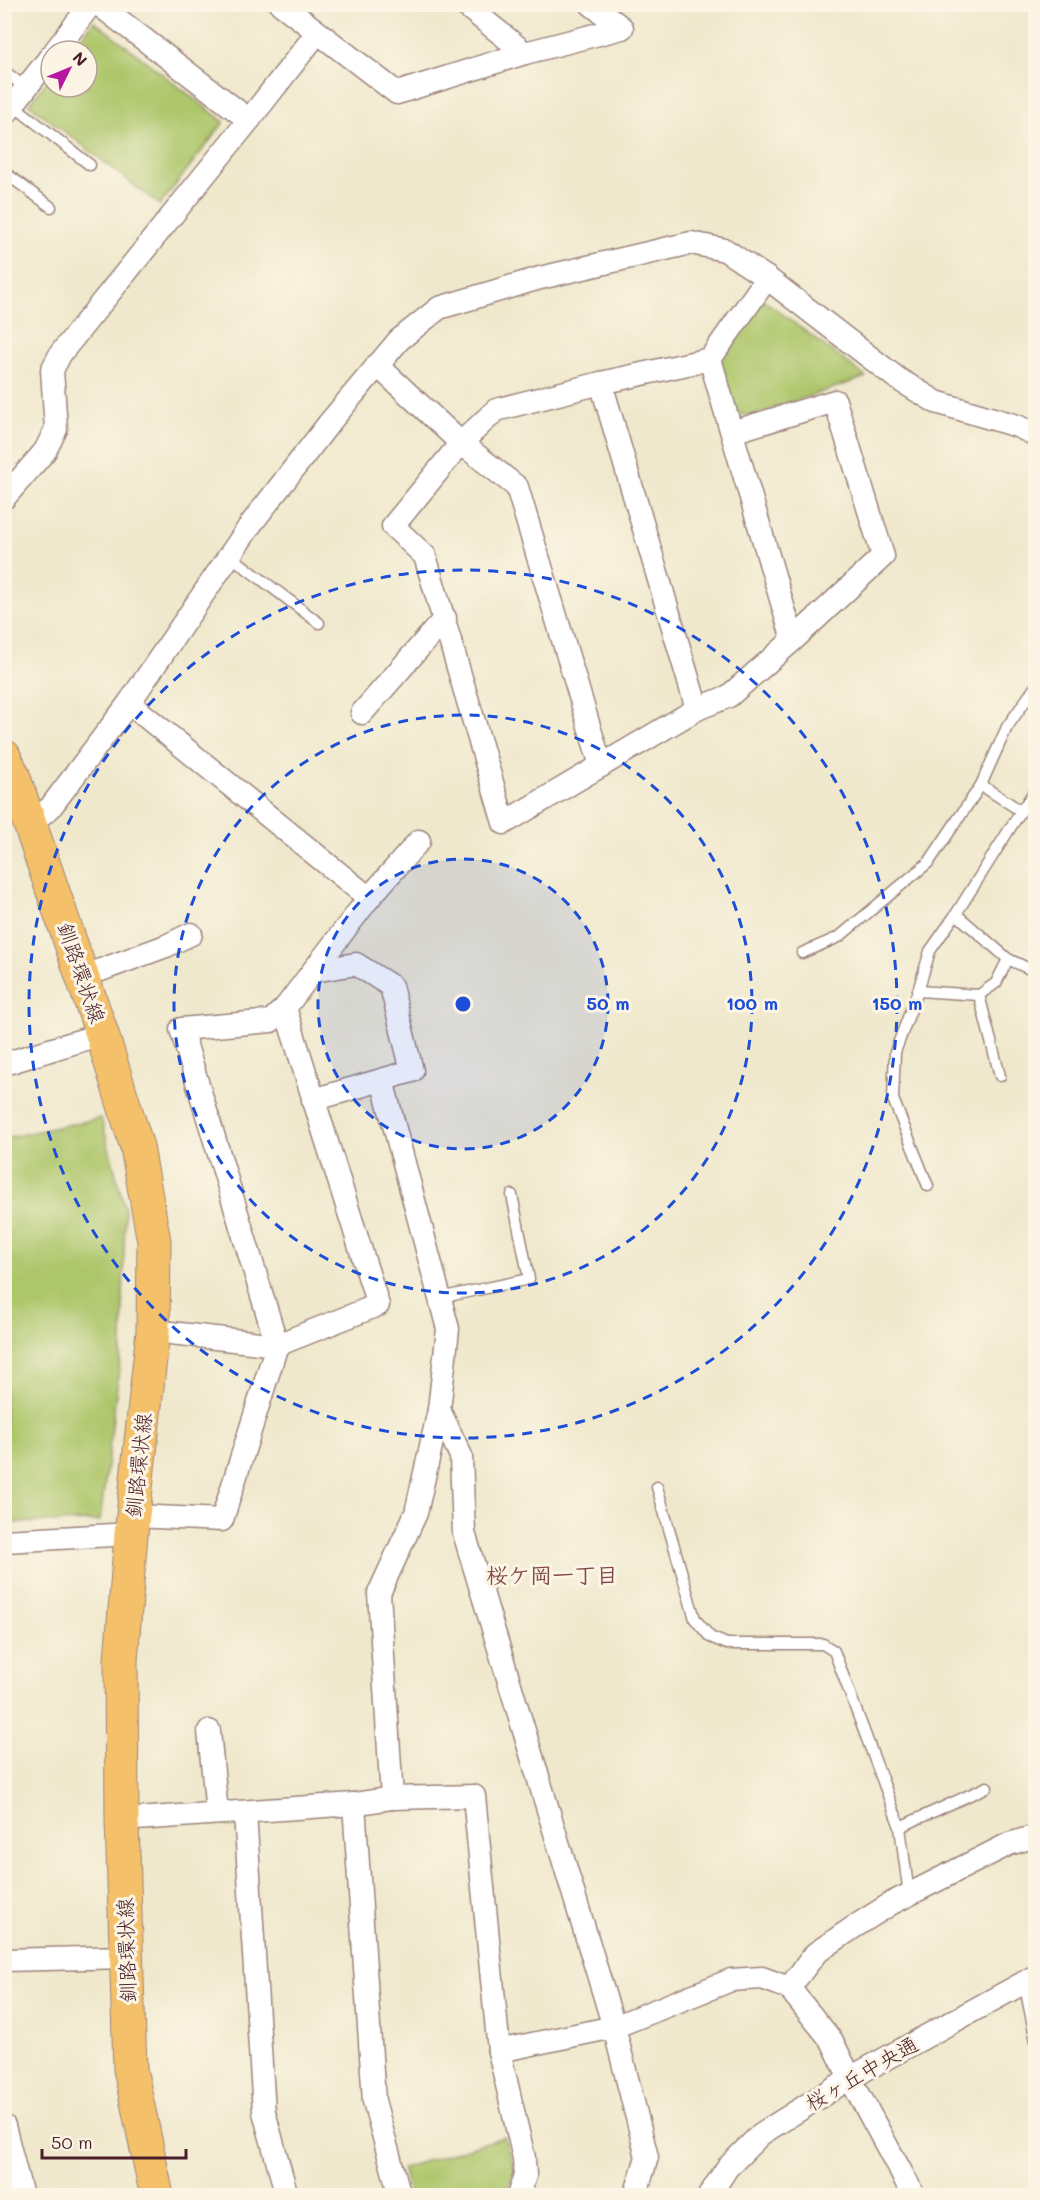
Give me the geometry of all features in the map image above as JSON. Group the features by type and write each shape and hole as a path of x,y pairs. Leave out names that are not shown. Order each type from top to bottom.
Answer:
{"main road":[{"name":"釧路環状線","path":"4,756 14,775 23,817 102,1034 137,1147 154,1241 153,1330 121,1660 122,1820 130,2069 157,2196"}],"street":[{"path":"64,39 91,4"},
{"path":"98,4 249,120"},
{"path":"281,4 397,93 525,52 622,28 591,4"},
{"path":"464,4 525,52"},
{"path":"4,498 45,451 56,429 52,370 61,353 249,120 316,33"},
{"path":"14,103 39,71"},
{"path":"23,817 50,808 129,703 258,515 377,365 399,340 439,308 540,278 692,243 725,250 767,278 898,379 936,402 1017,426 1035,435"},
{"path":"732,432 835,401 883,556 729,696 697,709 504,823 425,556 393,526 461,443 496,410 601,382 710,359 767,278"},
{"path":"710,359 793,640"},
{"path":"377,365 461,443 518,487 601,766"},
{"path":"601,382 697,709"},
{"path":"362,713 445,618"},
{"path":"129,703 369,898"},
{"path":"4,1541 133,1525 222,1520 277,1345 181,1029 271,1021 285,1008 369,898 418,841"},
{"path":"82,977 166,946 191,934"},
{"path":"313,971 356,964 391,986 412,1071 313,1100"},
{"path":"153,1330 277,1345 378,1305 285,1008"},
{"path":"4,1064 102,1034"},
{"path":"382,1080 448,1329 439,1410 416,1513 379,1593 392,1798"},
{"path":"439,1410 461,1456 464,1533 614,2027 646,2157 635,2196"},
{"path":"210,1731 217,1814"},
{"path":"122,1820 354,1804 392,1798 474,1796 499,2051 524,2158 525,2176 518,2196"},
{"path":"354,1804 374,2101 400,2196"},
{"path":"245,1812 264,2112 287,2196"},
{"path":"789,1988 816,1953 854,1927 1009,1844 1035,1836"},
{"path":"4,1960 128,1958"},
{"path":"499,2051 614,2027 731,1980 762,1978 789,1988 832,2041 914,2196"},
{"name":"桜ヶ丘中央通","path":"709,2196 727,2168 761,2134 850,2078 1030,1979"},
{"path":"4,2126 9,2170 22,2196"}],"lane":[{"path":"4,10 9,4"},
{"path":"4,72 14,103 90,165"},
{"path":"4,172 51,207"},
{"path":"229,555 319,623"},
{"path":"802,953 839,937 929,862 981,784 1007,727 1035,686"},
{"path":"981,784 1021,811"},
{"path":"928,1186 893,1099 895,1052 930,951 1035,789"},
{"path":"956,914 1008,958 1035,972"},
{"path":"918,991 979,995 996,983 1008,958"},
{"path":"979,995 1000,1076"},
{"path":"439,1298 529,1279 512,1195"},
{"path":"657,1487 695,1619 710,1637 727,1644 823,1644 834,1651 900,1827 909,1896"},
{"path":"900,1827 987,1787"},
{"path":"1030,1979 1035,2042"}],"green space":[{"path":"94,21 224,122 160,205 29,104 39,91 39,99 99,99 99,39 80,39"},
{"path":"761,298 866,377 751,416 736,413 718,358"},
{"path":"101,1118 125,1209 122,1346 100,1521 5,1523 5,1138"},
{"path":"504,2137 515,2170 505,2195 410,2196 402,2168"}],"district":[{"name":"桜ケ岡一丁目","path":"552,1575"}]}
